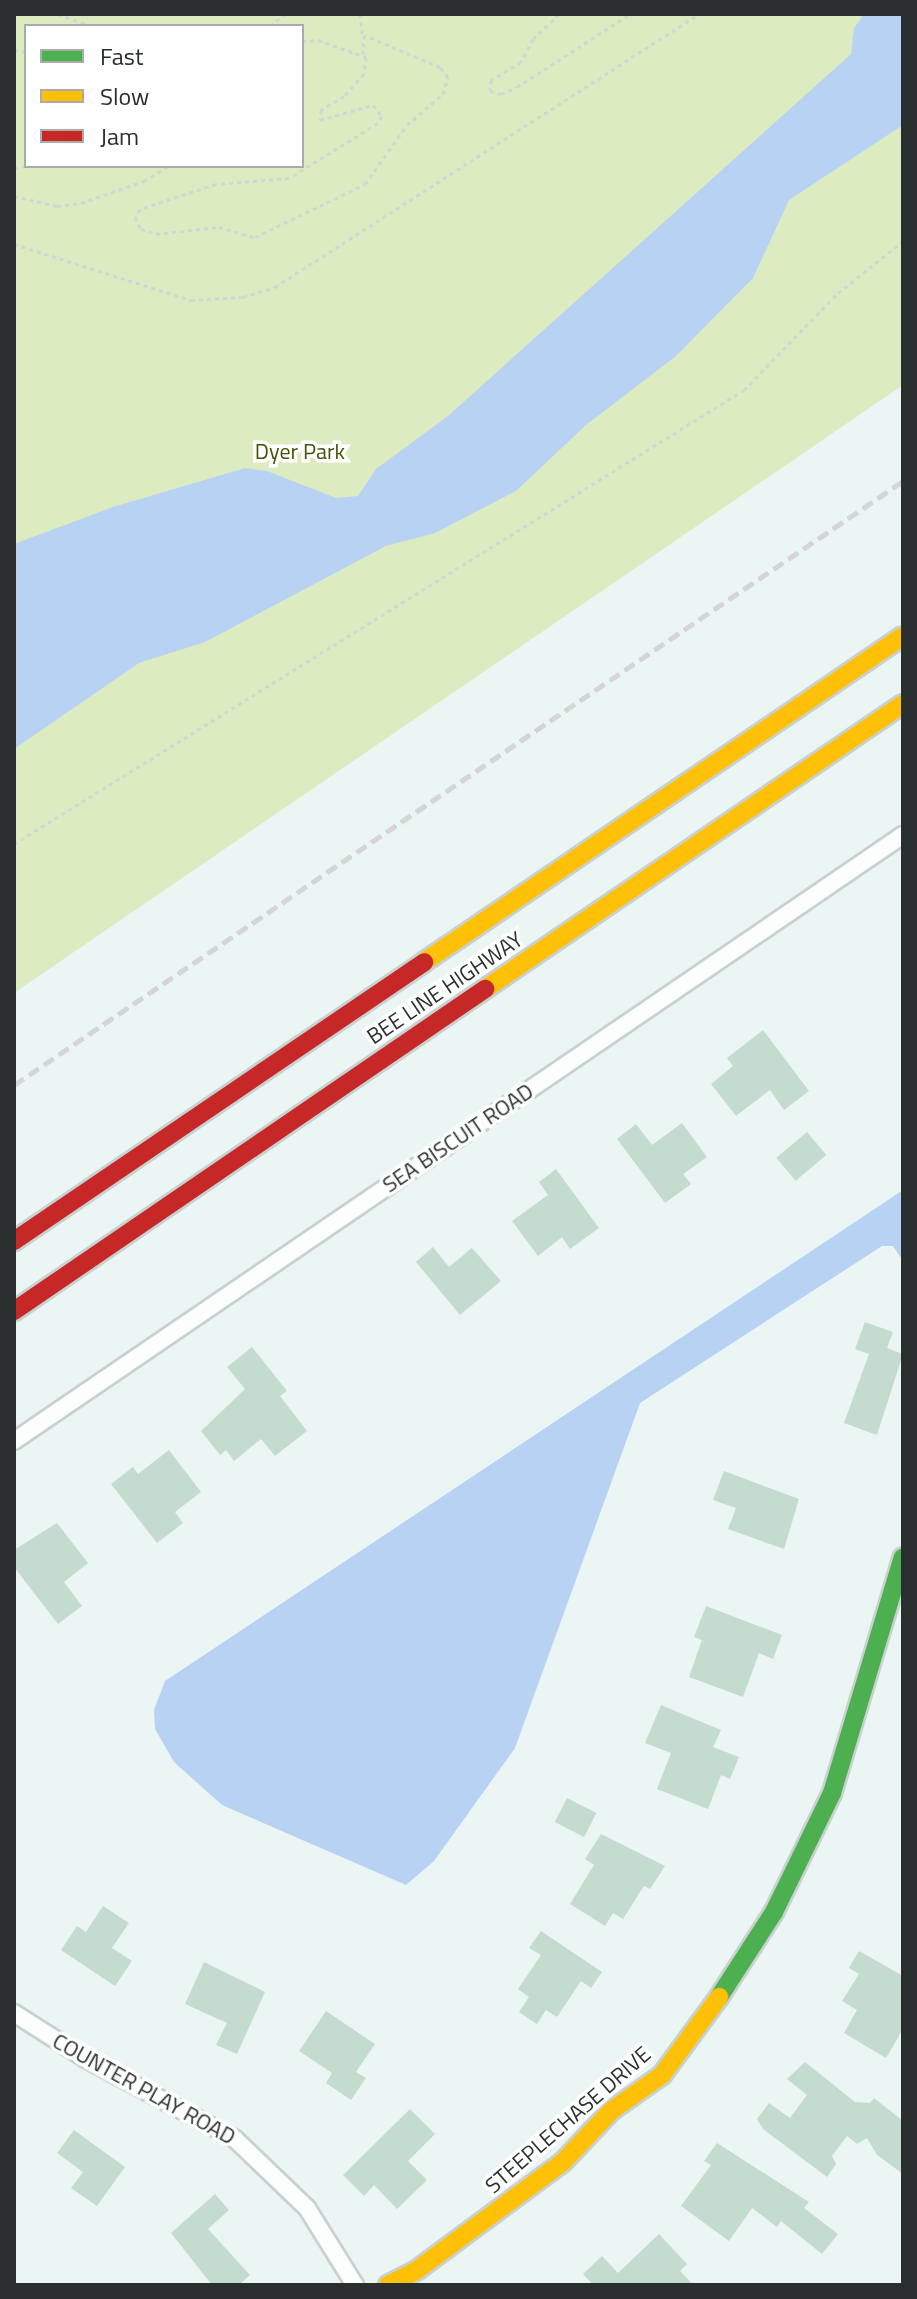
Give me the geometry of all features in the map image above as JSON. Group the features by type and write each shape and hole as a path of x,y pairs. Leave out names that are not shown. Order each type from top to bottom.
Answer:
{"main road":[{"name":"BEE LINE HIGHWAY","path":"14,1241 903,636"},
{"name":"BEE LINE HIGHWAY","path":"14,1311 903,704"},
{"name":"STEEPLECHASE DRIVE","path":"388,2285 417,2270 563,2162 611,2111 662,2075 703,2023 774,1912 832,1793 903,1557"}],"street":[{"name":"SEA BISCUIT ROAD","path":"14,1441 903,835"},
{"name":"COUNTER PLAY ROAD","path":"14,2013 86,2059 235,2139 307,2208 355,2285"}],"path":[{"path":"58,14 86,24"},
{"path":"360,14 364,74 344,96 321,110 318,118 334,120 373,105 382,116 372,129 301,173 269,182 216,184 140,209 137,225 151,234 219,227 255,237 310,214 371,179 407,125 443,94 448,77 440,67 362,35"},
{"path":"559,14 533,39 521,62 491,80 490,91 501,94 517,87 630,14"},
{"path":"14,244 191,300 228,299 264,290 307,271 699,14"},
{"path":"304,41 318,40 363,54"},
{"path":"14,196 57,206 81,203 144,181 166,168"},
{"path":"14,844 744,390 838,293 903,241"}],"green space":[{"name":"Dyer Park","path":"14,14 903,14 903,385 14,993"}],"water":[{"path":"864,14 903,14 903,125 789,200 753,278 676,356 586,425 516,491 435,533 386,546 205,642 139,663 14,749 14,544 113,507 245,468 267,471 336,498 358,496 376,469 448,416 851,54 854,28"},
{"path":"903,1190 903,1261 893,1246 882,1246 640,1403 515,1748 434,1861 406,1885 222,1805 174,1762 155,1729 154,1710 165,1681"}],"building":[{"path":"763,1030 809,1091 784,1110 770,1090 736,1116 711,1084 733,1066 727,1058"},
{"path":"682,1123 707,1157 683,1174 691,1184 665,1203 617,1139 636,1124 652,1145"},
{"path":"807,1132 826,1155 796,1181 776,1158"},
{"path":"556,1169 599,1228 570,1249 562,1237 538,1256 512,1221 548,1195 539,1182"},
{"path":"433,1247 449,1267 472,1248 501,1281 460,1315 416,1262"},
{"path":"865,1322 893,1332 887,1348 903,1354 877,1435 844,1423 869,1354 855,1349"},
{"path":"252,1347 287,1391 280,1396 307,1431 275,1456 261,1439 234,1461 226,1450 220,1455 201,1431 245,1389 227,1367"},
{"path":"169,1450 201,1492 175,1512 183,1523 157,1543 111,1484 133,1467 138,1474"},
{"path":"724,1471 799,1499 784,1549 728,1529 736,1508 713,1500"},
{"path":"57,1523 88,1563 64,1582 82,1606 58,1624 14,1567 14,1550"},
{"path":"706,1606 782,1635 773,1659 759,1653 743,1697 689,1677 702,1640 694,1637"},
{"path":"661,1705 721,1730 713,1747 739,1757 730,1779 721,1775 708,1809 657,1789 671,1753 645,1743"},
{"path":"567,1798 596,1813 584,1837 555,1822"},
{"path":"601,1834 665,1866 650,1889 644,1886 623,1919 613,1913 605,1926 570,1904 594,1865 585,1859"},
{"path":"103,1906 129,1923 112,1948 132,1961 115,1986 61,1950 77,1926 86,1932"},
{"path":"541,1931 602,1972 591,1988 581,1981 557,2017 546,2010 537,2024 519,2012 529,1997 518,1989 541,1955 529,1948"},
{"path":"859,1951 903,1976 903,2029 886,2058 844,2033 857,2010 842,2001 859,1974 849,1968"},
{"path":"204,1962 265,1992 237,2054 216,2045 227,2023 185,2004"},
{"path":"326,2011 375,2044 356,2072 366,2078 351,2100 326,2083 332,2073 299,2051"},
{"path":"805,2062 855,2102 870,2103 874,2098 903,2121 903,2174 877,2155 867,2138 857,2144 847,2136 832,2156 836,2164 827,2177 763,2129 757,2119 769,2103 790,2118 807,2095 787,2079"},
{"path":"410,2109 435,2134 408,2161 427,2180 397,2209 374,2185 364,2196 343,2175"},
{"path":"74,2130 125,2167 97,2206 71,2188 83,2172 57,2153"},
{"path":"717,2143 809,2202 804,2208 838,2234 822,2254 781,2221 777,2227 752,2208 729,2241 681,2206 711,2165 704,2161"},
{"path":"215,2194 229,2210 208,2229 250,2275 239,2285 212,2285 171,2233"},
{"path":"659,2234 687,2264 680,2271 693,2285 593,2285 583,2274 602,2256 618,2273"}],"railway":[{"path":"14,1085 903,481"}],"traffic: fast":[{"path":"719,1997 774,1912 832,1793 903,1557"}],"traffic: slow":[{"path":"424,962 903,636"},
{"path":"485,989 903,704"},
{"path":"388,2285 417,2270 563,2162 611,2111 662,2075 719,1997"}],"traffic: jam":[{"path":"14,1241 424,962"},
{"path":"14,1311 485,989"}]}
